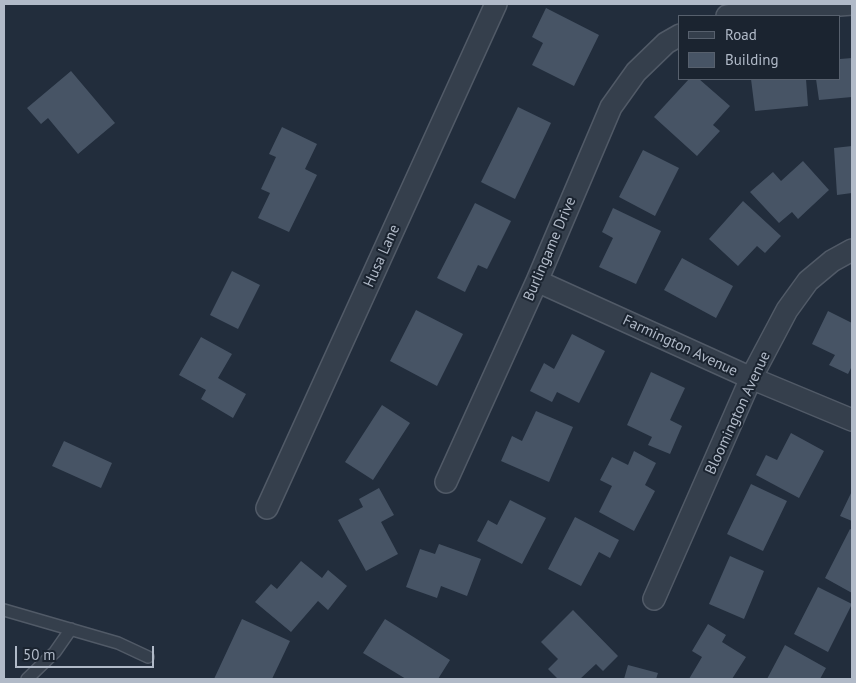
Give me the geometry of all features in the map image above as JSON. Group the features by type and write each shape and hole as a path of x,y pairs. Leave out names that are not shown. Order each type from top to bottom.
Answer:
{"street":[{"name":"Husa Lane","path":"267,508 496,4"},
{"path":"734,15 852,4"},
{"name":"Burlingame Drive","path":"446,482 537,281 611,107 636,72 666,43 678,35"},
{"name":"Bloomington Avenue","path":"654,599 751,378 787,310 808,281 832,261 852,250"},
{"name":"Farmington Avenue","path":"537,281 751,378 852,420"}],"lane":[{"path":"4,610 118,644 148,656"},
{"path":"27,679 55,652 71,629"}],"building":[{"path":"546,8 599,35 574,86 532,65 543,43 532,37"},
{"path":"852,58 852,97 819,100 816,80 841,80 841,59"},
{"path":"71,71 115,123 78,154 48,118 41,124 27,108"},
{"path":"688,80 700,80 730,106 713,125 720,131 697,156 654,117"},
{"path":"751,80 806,80 808,106 755,111"},
{"path":"518,107 551,123 515,199 481,182"},
{"path":"282,127 317,144 305,169 317,175 289,232 258,218 270,193 261,189 276,157 269,154"},
{"path":"852,146 852,193 837,195 834,148"},
{"path":"643,150 679,168 655,216 619,197"},
{"path":"803,161 829,190 798,219 792,212 779,223 750,192 773,172 781,181"},
{"path":"743,201 781,236 765,253 757,246 738,266 709,239"},
{"path":"475,203 511,221 487,269 478,265 465,292 437,278"},
{"path":"613,208 661,231 636,284 599,267 613,238 602,232"},
{"path":"682,258 733,286 716,318 664,290"},
{"path":"232,271 260,285 238,329 210,315"},
{"path":"416,310 463,334 437,386 390,361"},
{"path":"828,311 852,323 852,366 848,374 829,365 835,355 812,344"},
{"path":"572,334 605,351 579,403 557,392 552,402 530,391 544,363 554,369"},
{"path":"201,337 232,354 218,378 246,394 233,418 201,399 206,390 179,375"},
{"path":"651,372 685,388 670,420 682,426 670,454 648,445 652,437 627,425"},
{"path":"382,405 410,423 373,480 345,462"},
{"path":"536,411 573,427 549,482 501,461 512,436 522,441"},
{"path":"791,433 824,451 799,498 756,475 766,455 777,460"},
{"path":"64,441 112,463 101,488 52,466"},
{"path":"634,451 656,463 645,485 655,491 634,531 599,512 612,486 600,480 612,457 628,465"},
{"path":"751,484 787,501 763,551 727,534"},
{"path":"379,488 394,515 381,522 398,554 366,571 338,520 363,507 359,499"},
{"path":"852,491 852,521 840,516"},
{"path":"510,500 546,518 522,564 477,541 488,520 497,525"},
{"path":"575,517 619,540 610,558 599,552 581,586 548,569"},
{"path":"850,529 852,530 852,593 825,578"},
{"path":"439,544 481,559 467,596 441,586 437,598 406,587 420,549 435,554"},
{"path":"730,556 764,571 744,619 709,604"},
{"path":"301,561 322,578 328,570 347,586 328,610 318,601 291,632 255,602 271,584 277,589"},
{"path":"818,587 852,604 828,652 794,634"},
{"path":"573,610 618,656 603,671 596,664 580,679 558,679 548,669 558,659 541,642"},
{"path":"242,619 290,641 272,679 214,679"},
{"path":"385,619 450,660 438,679 406,679 363,653"},
{"path":"708,624 726,635 722,642 746,657 732,679 689,679 702,657 692,651"},
{"path":"785,645 826,668 820,679 767,679"},
{"path":"628,665 658,673 656,679 624,679"}]}
